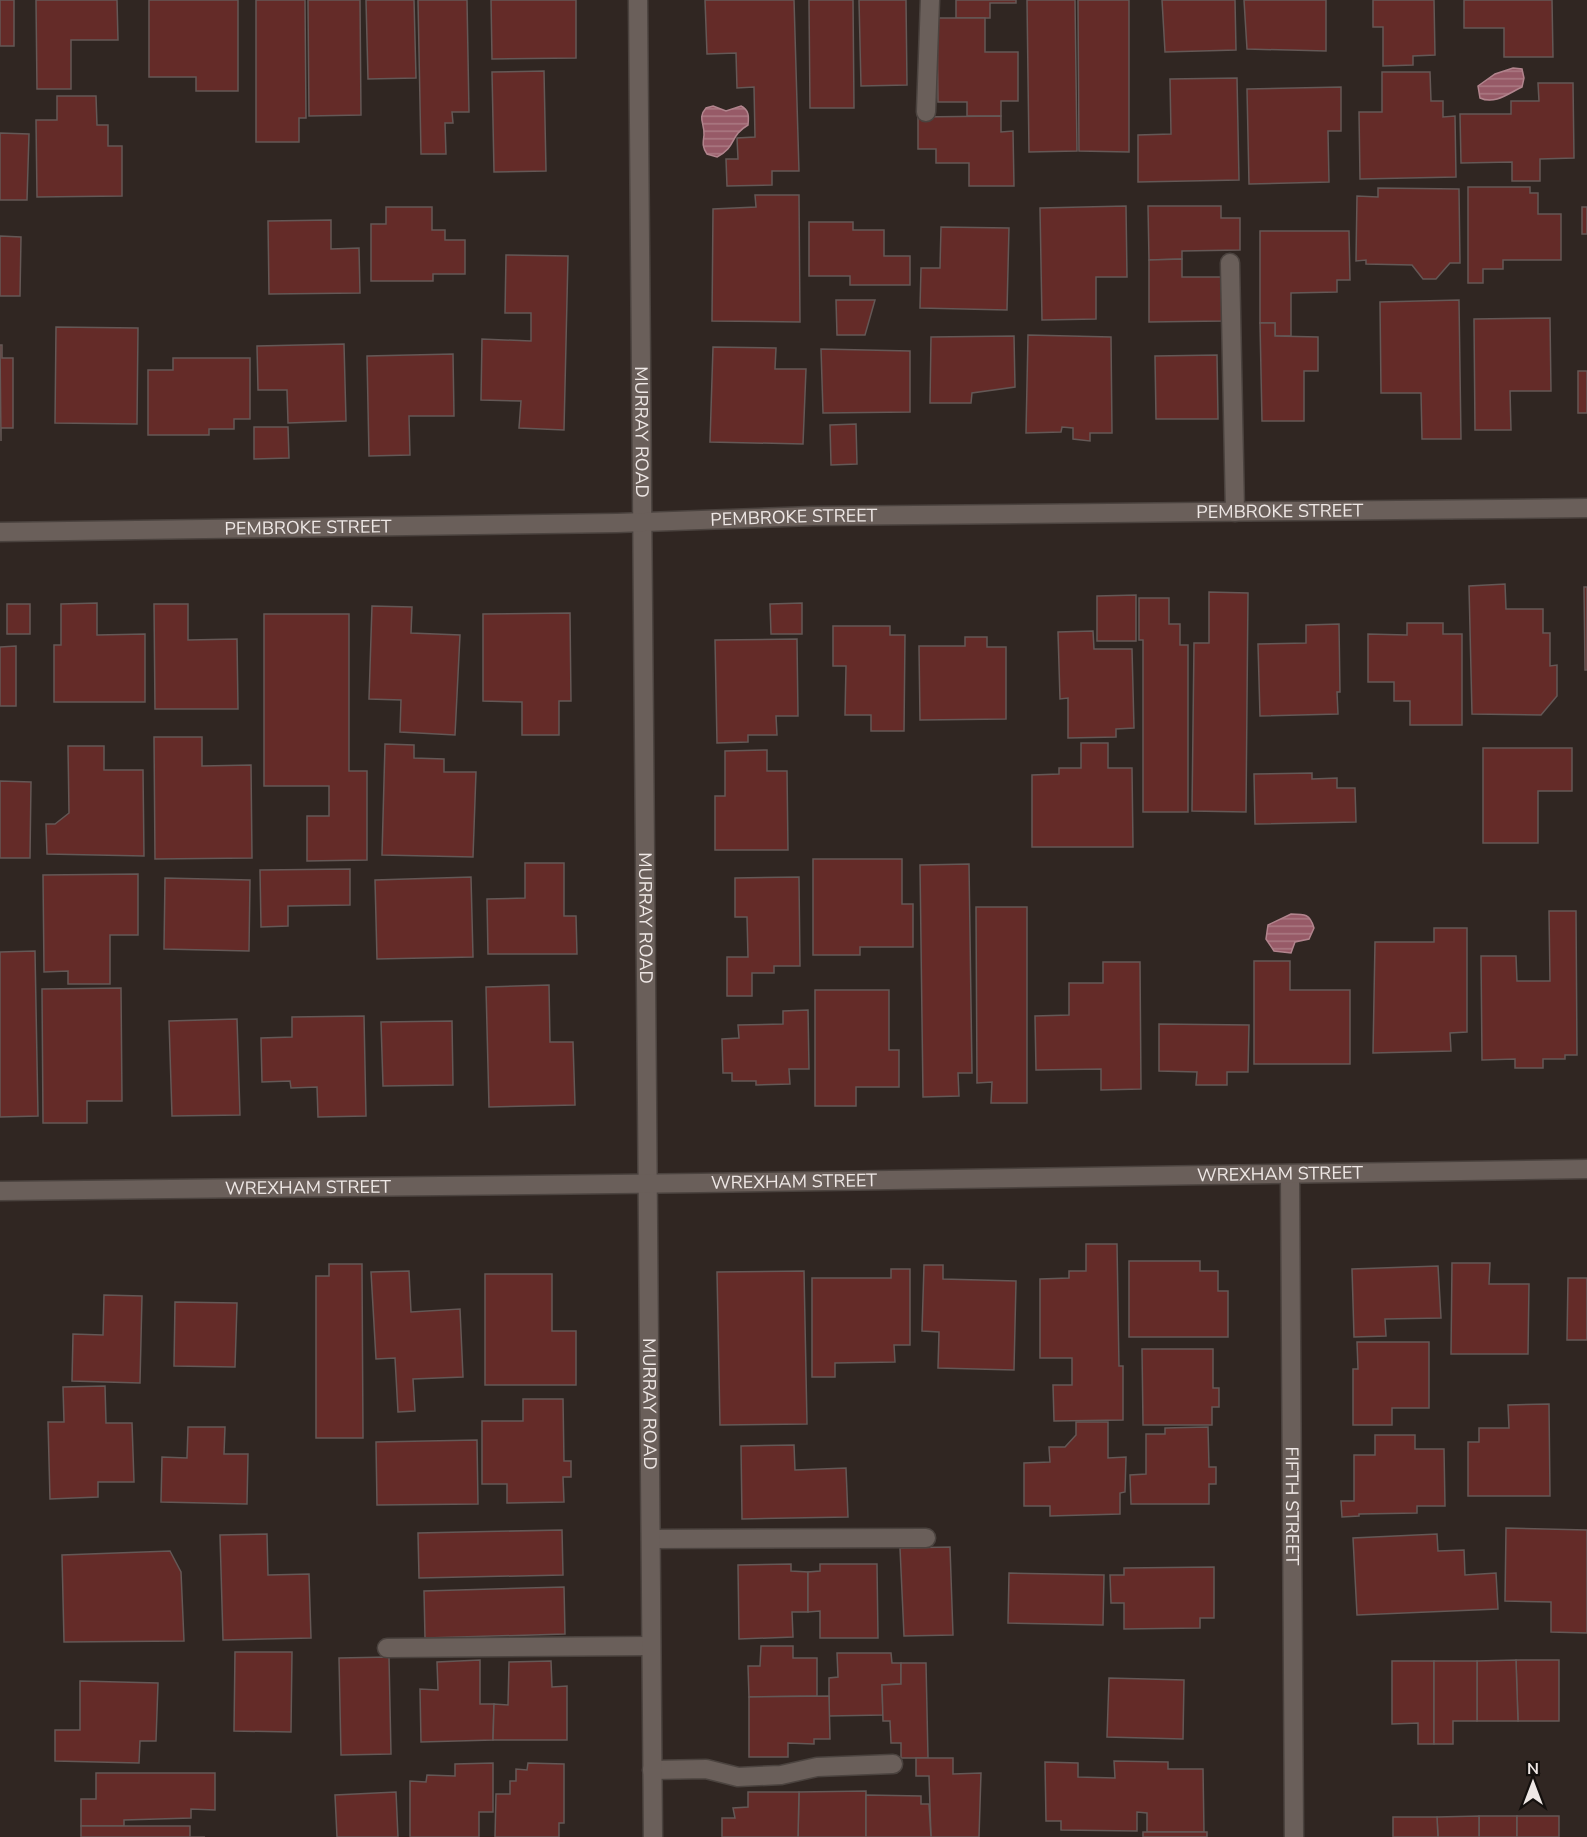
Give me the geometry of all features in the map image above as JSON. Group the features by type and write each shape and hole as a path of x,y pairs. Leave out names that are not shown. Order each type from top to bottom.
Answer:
{"street":[{"name":"MURRAY ROAD","path":"638,0 653,1837"},
{"path":"926,112 930,0"},
{"path":"1230,263 1235,512"},
{"name":"PEMBROKE STREET","path":"0,531 642,523 813,516 1587,508"},
{"name":"WREXHAM STREET","path":"0,1191 648,1184 1587,1169"},
{"name":"FIFTH STREET","path":"1290,1173 1294,1837"},
{"path":"651,1539 926,1538"},
{"path":"387,1648 651,1646"},
{"path":"652,1770 706,1769 738,1777 781,1775 817,1767 893,1764"}],"shaded area":[{"path":"1513,68 1522,69 1524,78 1522,87 1496,99 1480,98 1478,86 1495,74"},
{"path":"713,106 726,111 741,106 746,109 748,116 748,125 738,133 728,149 717,157 707,154 703,145 702,115 706,108"},
{"path":"1291,914 1309,917 1314,928 1309,939 1295,942 1291,953 1274,951 1266,939 1268,925"}],"building":[{"path":"0,0 14,0 14,46 0,46"},
{"path":"36,0 117,0 118,40 71,40 71,89 37,89"},
{"path":"149,0 238,0 238,91 196,91 196,77 149,77"},
{"path":"256,0 305,0 306,118 299,118 299,142 256,142"},
{"path":"308,0 360,0 361,115 309,116"},
{"path":"366,0 414,0 416,78 368,79"},
{"path":"418,0 467,0 469,112 452,112 453,123 445,123 446,154 421,154"},
{"path":"491,0 576,0 576,58 492,59"},
{"path":"705,0 794,0 799,171 772,171 772,185 727,186 726,159 738,159 737,138 755,137 754,87 737,88 736,53 707,54"},
{"path":"809,0 853,0 854,108 810,108"},
{"path":"859,0 906,0 907,85 861,86"},
{"path":"956,0 1016,0 1016,3 990,3 990,18 956,18"},
{"path":"1027,0 1075,0 1077,151 1029,152"},
{"path":"1078,0 1129,0 1129,152 1079,151"},
{"path":"1162,0 1235,0 1236,50 1165,52"},
{"path":"1244,0 1326,0 1326,51 1247,49"},
{"path":"1373,0 1434,0 1435,55 1413,56 1413,65 1383,66 1383,27 1373,27"},
{"path":"1464,0 1552,0 1553,57 1504,57 1504,28 1464,28"},
{"path":"937,18 985,18 985,52 1018,52 1018,101 1001,101 1001,116 967,116 967,102 938,102"},
{"path":"544,71 546,171 494,172 492,72"},
{"path":"1382,72 1430,72 1431,101 1443,101 1443,117 1455,116 1456,177 1360,179 1359,112 1382,112"},
{"path":"1237,78 1239,180 1138,182 1138,135 1171,134 1170,79"},
{"path":"1538,83 1573,83 1574,158 1540,159 1540,181 1512,181 1512,162 1461,163 1460,114 1511,114 1511,101 1539,101"},
{"path":"1341,87 1341,131 1328,131 1329,182 1249,184 1247,89"},
{"path":"57,96 96,96 97,125 108,125 108,146 122,146 122,196 37,197 36,120 57,120"},
{"path":"1001,116 1001,132 1013,131 1014,186 969,186 969,163 936,163 936,149 918,149 918,117"},
{"path":"0,133 29,134 27,200 0,200"},
{"path":"1468,187 1530,187 1530,193 1538,193 1538,214 1561,214 1561,260 1503,260 1503,269 1483,269 1483,283 1468,283"},
{"path":"1378,188 1459,189 1460,263 1450,263 1436,279 1423,279 1412,265 1366,264 1366,260 1356,261 1357,196 1378,197"},
{"path":"755,195 799,195 800,322 712,321 713,209 756,207"},
{"path":"1126,206 1127,277 1096,277 1096,319 1042,320 1040,208"},
{"path":"1148,206 1221,206 1221,218 1240,218 1240,250 1182,251 1182,259 1149,260"},
{"path":"386,207 432,207 432,230 445,230 445,240 465,240 465,274 433,274 433,281 371,281 371,224 386,224"},
{"path":"1582,207 1587,207 1587,234 1582,234"},
{"path":"331,220 331,249 359,248 360,293 269,294 268,221"},
{"path":"809,222 853,222 853,230 884,230 884,256 910,256 910,285 850,285 850,276 809,276"},
{"path":"941,227 1009,228 1007,310 920,308 921,268 940,268"},
{"path":"1260,231 1349,231 1350,280 1337,280 1337,292 1291,293 1291,336 1275,336 1275,323 1260,323"},
{"path":"0,236 21,237 20,296 0,296"},
{"path":"506,255 568,256 564,430 519,428 521,401 481,400 482,339 531,341 531,313 505,313"},
{"path":"1182,259 1182,277 1222,277 1222,321 1149,322 1149,260"},
{"path":"836,300 875,300 865,335 837,335"},
{"path":"1459,300 1461,439 1422,439 1421,393 1381,393 1380,302"},
{"path":"1550,318 1551,391 1510,391 1511,430 1475,430 1474,319"},
{"path":"1260,323 1275,323 1275,336 1318,337 1318,371 1304,371 1304,421 1262,421"},
{"path":"56,327 138,328 137,424 55,423"},
{"path":"1028,335 1111,337 1112,433 1090,433 1090,441 1073,439 1073,428 1062,427 1061,432 1026,433"},
{"path":"1014,336 1015,387 972,393 971,403 930,403 931,337"},
{"path":"344,344 346,421 288,423 287,390 258,390 257,346"},
{"path":"0,345 2,345 2,358 13,358 13,428 1,428 1,441"},
{"path":"713,347 776,348 775,369 806,369 803,444 710,442"},
{"path":"821,349 910,351 910,412 823,413"},
{"path":"453,354 454,416 409,416 410,455 369,456 367,356"},
{"path":"1217,355 1218,419 1156,419 1155,356"},
{"path":"173,358 250,358 250,419 234,419 234,429 209,429 209,435 148,435 148,370 173,370"},
{"path":"1578,371 1587,371 1587,413 1578,413"},
{"path":"856,424 857,464 831,465 830,425"},
{"path":"254,427 288,427 289,458 254,459"},
{"path":"1505,584 1506,609 1543,609 1543,633 1550,633 1550,666 1557,665 1557,696 1541,715 1472,714 1469,586"},
{"path":"1584,587 1587,587 1587,670 1585,670"},
{"path":"1209,592 1248,593 1246,812 1192,811 1194,643 1209,643"},
{"path":"1136,595 1136,641 1097,641 1097,596"},
{"path":"1139,598 1169,598 1169,624 1180,624 1180,645 1188,645 1188,812 1143,812 1143,640 1139,640"},
{"path":"97,603 97,635 145,634 145,702 54,702 54,645 61,645 61,604"},
{"path":"802,603 802,634 771,634 770,604"},
{"path":"7,604 30,604 30,634 7,634"},
{"path":"154,604 188,604 188,640 237,639 238,709 155,709"},
{"path":"372,606 412,607 411,633 460,635 455,735 400,732 401,700 369,699"},
{"path":"570,613 571,701 559,701 559,735 522,735 522,702 483,701 483,614"},
{"path":"264,614 349,614 349,771 367,771 367,860 307,861 307,816 329,816 329,786 264,786"},
{"path":"1407,623 1443,623 1443,634 1462,634 1462,725 1410,725 1410,701 1394,701 1394,682 1368,682 1368,634 1407,635"},
{"path":"1339,624 1338,714 1260,716 1258,644 1306,643 1306,625"},
{"path":"833,626 890,626 890,635 905,635 904,731 871,731 871,715 845,715 846,666 833,666"},
{"path":"1093,631 1094,649 1132,649 1134,728 1116,729 1116,737 1068,738 1068,698 1060,699 1058,632"},
{"path":"965,637 987,637 987,647 1006,647 1006,719 920,720 919,646 965,646"},
{"path":"797,639 798,716 776,716 777,735 748,735 748,742 717,743 715,640"},
{"path":"16,646 16,706 0,706 0,647"},
{"path":"154,737 202,737 202,766 251,765 252,858 155,859"},
{"path":"1081,743 1108,743 1108,768 1132,768 1133,847 1032,847 1032,775 1059,774 1059,768 1081,768"},
{"path":"385,744 414,745 414,758 444,759 444,772 476,772 473,857 382,855"},
{"path":"68,746 104,746 104,770 143,770 144,856 47,854 46,824 55,824 69,813"},
{"path":"1483,748 1572,748 1572,791 1538,791 1538,843 1483,843"},
{"path":"767,750 767,771 787,771 788,850 715,850 715,796 725,796 725,751"},
{"path":"1312,773 1312,779 1337,778 1337,788 1355,788 1356,822 1255,824 1254,774"},
{"path":"0,781 31,782 30,858 0,858"},
{"path":"813,859 902,859 902,904 913,904 913,947 860,947 860,955 813,955"},
{"path":"525,863 564,863 564,916 576,916 577,954 488,954 487,899 525,898"},
{"path":"969,864 972,1073 958,1073 959,1096 923,1097 920,865"},
{"path":"350,869 350,905 288,906 288,926 261,927 260,870"},
{"path":"138,874 138,935 110,935 110,984 68,984 68,971 44,972 43,875"},
{"path":"471,877 473,957 377,959 375,880"},
{"path":"799,877 800,966 774,966 774,973 752,973 752,996 727,996 727,957 748,957 747,917 735,917 735,878"},
{"path":"165,878 250,880 249,951 164,949"},
{"path":"976,907 1027,907 1027,1103 991,1103 992,1082 977,1083"},
{"path":"1549,911 1576,911 1577,1055 1565,1055 1565,1059 1543,1059 1543,1068 1515,1068 1515,1059 1482,1060 1481,956 1516,956 1517,981 1550,981"},
{"path":"1434,928 1467,928 1467,1032 1450,1033 1451,1051 1373,1053 1375,942 1434,942"},
{"path":"35,951 38,1116 0,1117 0,952"},
{"path":"1254,961 1290,961 1290,990 1350,990 1350,1064 1254,1064"},
{"path":"1103,962 1140,962 1141,1089 1101,1090 1101,1069 1036,1070 1035,1016 1069,1015 1069,983 1103,983"},
{"path":"549,985 550,1042 573,1042 575,1105 489,1107 486,987"},
{"path":"121,988 122,1101 87,1101 87,1123 43,1123 42,989"},
{"path":"815,990 889,990 889,1050 899,1050 899,1087 856,1087 856,1106 815,1106"},
{"path":"808,1010 809,1069 789,1069 790,1084 756,1085 756,1081 732,1081 732,1073 723,1073 722,1039 739,1038 738,1025 783,1024 783,1011"},
{"path":"364,1016 366,1116 318,1117 317,1087 291,1088 290,1081 262,1082 261,1038 292,1037 292,1017"},
{"path":"237,1019 240,1115 172,1116 169,1021"},
{"path":"452,1021 453,1085 383,1086 381,1022"},
{"path":"1159,1024 1249,1025 1248,1072 1227,1072 1227,1085 1196,1085 1197,1072 1159,1071"},
{"path":"1086,1244 1117,1244 1119,1366 1123,1366 1123,1420 1054,1421 1053,1385 1072,1385 1072,1358 1040,1358 1040,1279 1069,1278 1069,1271 1086,1271"},
{"path":"1129,1261 1200,1261 1200,1271 1218,1271 1218,1291 1228,1291 1228,1337 1129,1337"},
{"path":"1452,1263 1490,1263 1489,1284 1529,1284 1528,1354 1451,1354"},
{"path":"329,1264 362,1264 363,1438 316,1438 316,1276 329,1276"},
{"path":"924,1265 943,1265 943,1279 1016,1281 1014,1370 938,1368 939,1332 922,1331"},
{"path":"1438,1266 1441,1318 1385,1319 1386,1336 1354,1337 1352,1269"},
{"path":"891,1269 910,1269 910,1345 894,1345 895,1362 835,1363 835,1377 812,1377 812,1278 891,1278"},
{"path":"409,1271 411,1312 460,1309 463,1377 413,1379 415,1411 398,1412 395,1358 376,1359 371,1272"},
{"path":"804,1271 807,1424 720,1425 717,1272"},
{"path":"485,1274 552,1274 552,1331 576,1331 576,1385 485,1385"},
{"path":"1568,1278 1587,1278 1587,1340 1567,1340"},
{"path":"104,1295 142,1296 140,1383 72,1381 73,1334 103,1335"},
{"path":"175,1302 237,1303 235,1367 174,1366"},
{"path":"1357,1342 1429,1342 1429,1408 1392,1408 1392,1425 1353,1425 1353,1369 1358,1369"},
{"path":"1142,1349 1213,1349 1213,1388 1219,1388 1219,1407 1212,1407 1212,1425 1143,1425"},
{"path":"105,1386 106,1423 132,1423 134,1482 98,1482 98,1497 50,1499 48,1422 64,1422 63,1387"},
{"path":"523,1399 563,1399 564,1461 571,1461 571,1477 563,1477 564,1502 507,1503 507,1484 482,1484 482,1421 523,1421"},
{"path":"1549,1404 1550,1496 1468,1496 1468,1442 1479,1442 1479,1428 1509,1428 1508,1405"},
{"path":"1076,1422 1108,1422 1108,1458 1126,1457 1125,1492 1120,1493 1120,1514 1050,1516 1050,1506 1024,1506 1024,1463 1050,1462 1049,1447 1065,1447 1076,1435"},
{"path":"188,1427 225,1427 224,1454 248,1454 247,1504 161,1502 162,1457 187,1458"},
{"path":"1208,1427 1209,1467 1216,1467 1216,1484 1209,1484 1209,1504 1131,1504 1130,1475 1146,1474 1146,1434 1165,1434 1165,1428"},
{"path":"1375,1435 1415,1435 1415,1449 1444,1449 1445,1506 1417,1506 1417,1513 1359,1514 1359,1516 1342,1517 1341,1501 1354,1501 1354,1455 1375,1455"},
{"path":"477,1440 478,1504 377,1505 376,1442"},
{"path":"794,1445 795,1470 846,1468 848,1517 742,1519 741,1446"},
{"path":"1506,1528 1587,1530 1587,1633 1551,1632 1551,1602 1505,1601"},
{"path":"562,1530 563,1575 419,1578 418,1533"},
{"path":"267,1534 268,1575 309,1574 311,1638 223,1640 220,1535"},
{"path":"1437,1534 1438,1551 1464,1550 1465,1575 1496,1573 1498,1609 1357,1615 1353,1538"},
{"path":"950,1547 953,1635 904,1636 900,1548"},
{"path":"170,1551 181,1572 184,1641 64,1642 62,1555"},
{"path":"791,1564 791,1571 808,1572 808,1612 792,1612 793,1637 739,1639 738,1565"},
{"path":"820,1564 877,1564 878,1638 820,1638 820,1611 808,1612 808,1572 820,1571"},
{"path":"1214,1567 1214,1618 1200,1618 1200,1628 1124,1629 1124,1603 1111,1603 1110,1575 1124,1575 1124,1568"},
{"path":"1009,1573 1104,1575 1103,1625 1008,1623"},
{"path":"564,1587 565,1634 425,1638 424,1591"},
{"path":"761,1646 793,1646 793,1658 817,1658 817,1696 749,1697 748,1666 760,1666"},
{"path":"235,1652 292,1652 291,1732 234,1731"},
{"path":"837,1653 891,1653 892,1663 901,1663 901,1684 882,1685 883,1715 829,1716 829,1678 838,1677"},
{"path":"389,1657 391,1754 341,1755 339,1658"},
{"path":"480,1660 480,1704 494,1704 493,1740 421,1742 420,1689 438,1690 437,1662"},
{"path":"1516,1660 1559,1660 1559,1721 1518,1721"},
{"path":"1516,1660 1518,1721 1477,1721 1477,1661"},
{"path":"551,1661 552,1687 567,1686 567,1740 493,1740 494,1704 508,1705 509,1662"},
{"path":"1392,1661 1434,1661 1434,1744 1418,1744 1418,1723 1392,1724"},
{"path":"1434,1661 1477,1661 1477,1721 1453,1721 1453,1744 1434,1744"},
{"path":"901,1663 926,1663 928,1758 901,1758 901,1743 891,1743 890,1721 883,1721 882,1685 901,1684"},
{"path":"1109,1678 1184,1680 1183,1739 1107,1737"},
{"path":"80,1681 158,1683 156,1741 140,1741 139,1763 55,1761 55,1730 80,1730"},
{"path":"829,1696 830,1739 814,1739 814,1744 788,1743 788,1757 749,1757 749,1697"},
{"path":"916,1758 953,1758 953,1774 981,1773 979,1837 931,1837 929,1776 916,1776"},
{"path":"1114,1761 1168,1762 1168,1769 1203,1769 1204,1832 1147,1832 1147,1813 1137,1812 1137,1831 1061,1830 1061,1821 1046,1821 1045,1762 1078,1763 1078,1777 1115,1778"},
{"path":"493,1763 493,1812 479,1812 479,1837 410,1837 410,1781 426,1782 427,1775 455,1776 455,1764"},
{"path":"528,1763 564,1764 564,1823 559,1823 559,1837 495,1837 496,1794 510,1794 510,1781 516,1781 516,1769 527,1770"},
{"path":"96,1773 215,1773 215,1810 191,1809 191,1818 124,1820 124,1826 81,1826 81,1799 96,1799"},
{"path":"866,1791 866,1837 798,1837 799,1792"},
{"path":"396,1792 398,1837 337,1837 335,1795"},
{"path":"748,1792 799,1792 798,1837 722,1837 722,1818 735,1818 733,1808 748,1807"},
{"path":"866,1795 921,1796 921,1804 929,1804 931,1837 866,1837"},
{"path":"1479,1816 1517,1816 1517,1837 1479,1837"},
{"path":"1479,1816 1479,1837 1438,1837 1437,1817"},
{"path":"1517,1816 1559,1816 1559,1837 1517,1837"},
{"path":"1393,1817 1437,1817 1438,1837 1393,1837"},
{"path":"81,1826 190,1826 190,1837 81,1837"},
{"path":"1143,1832 1207,1832 1207,1837 1143,1837"}]}
